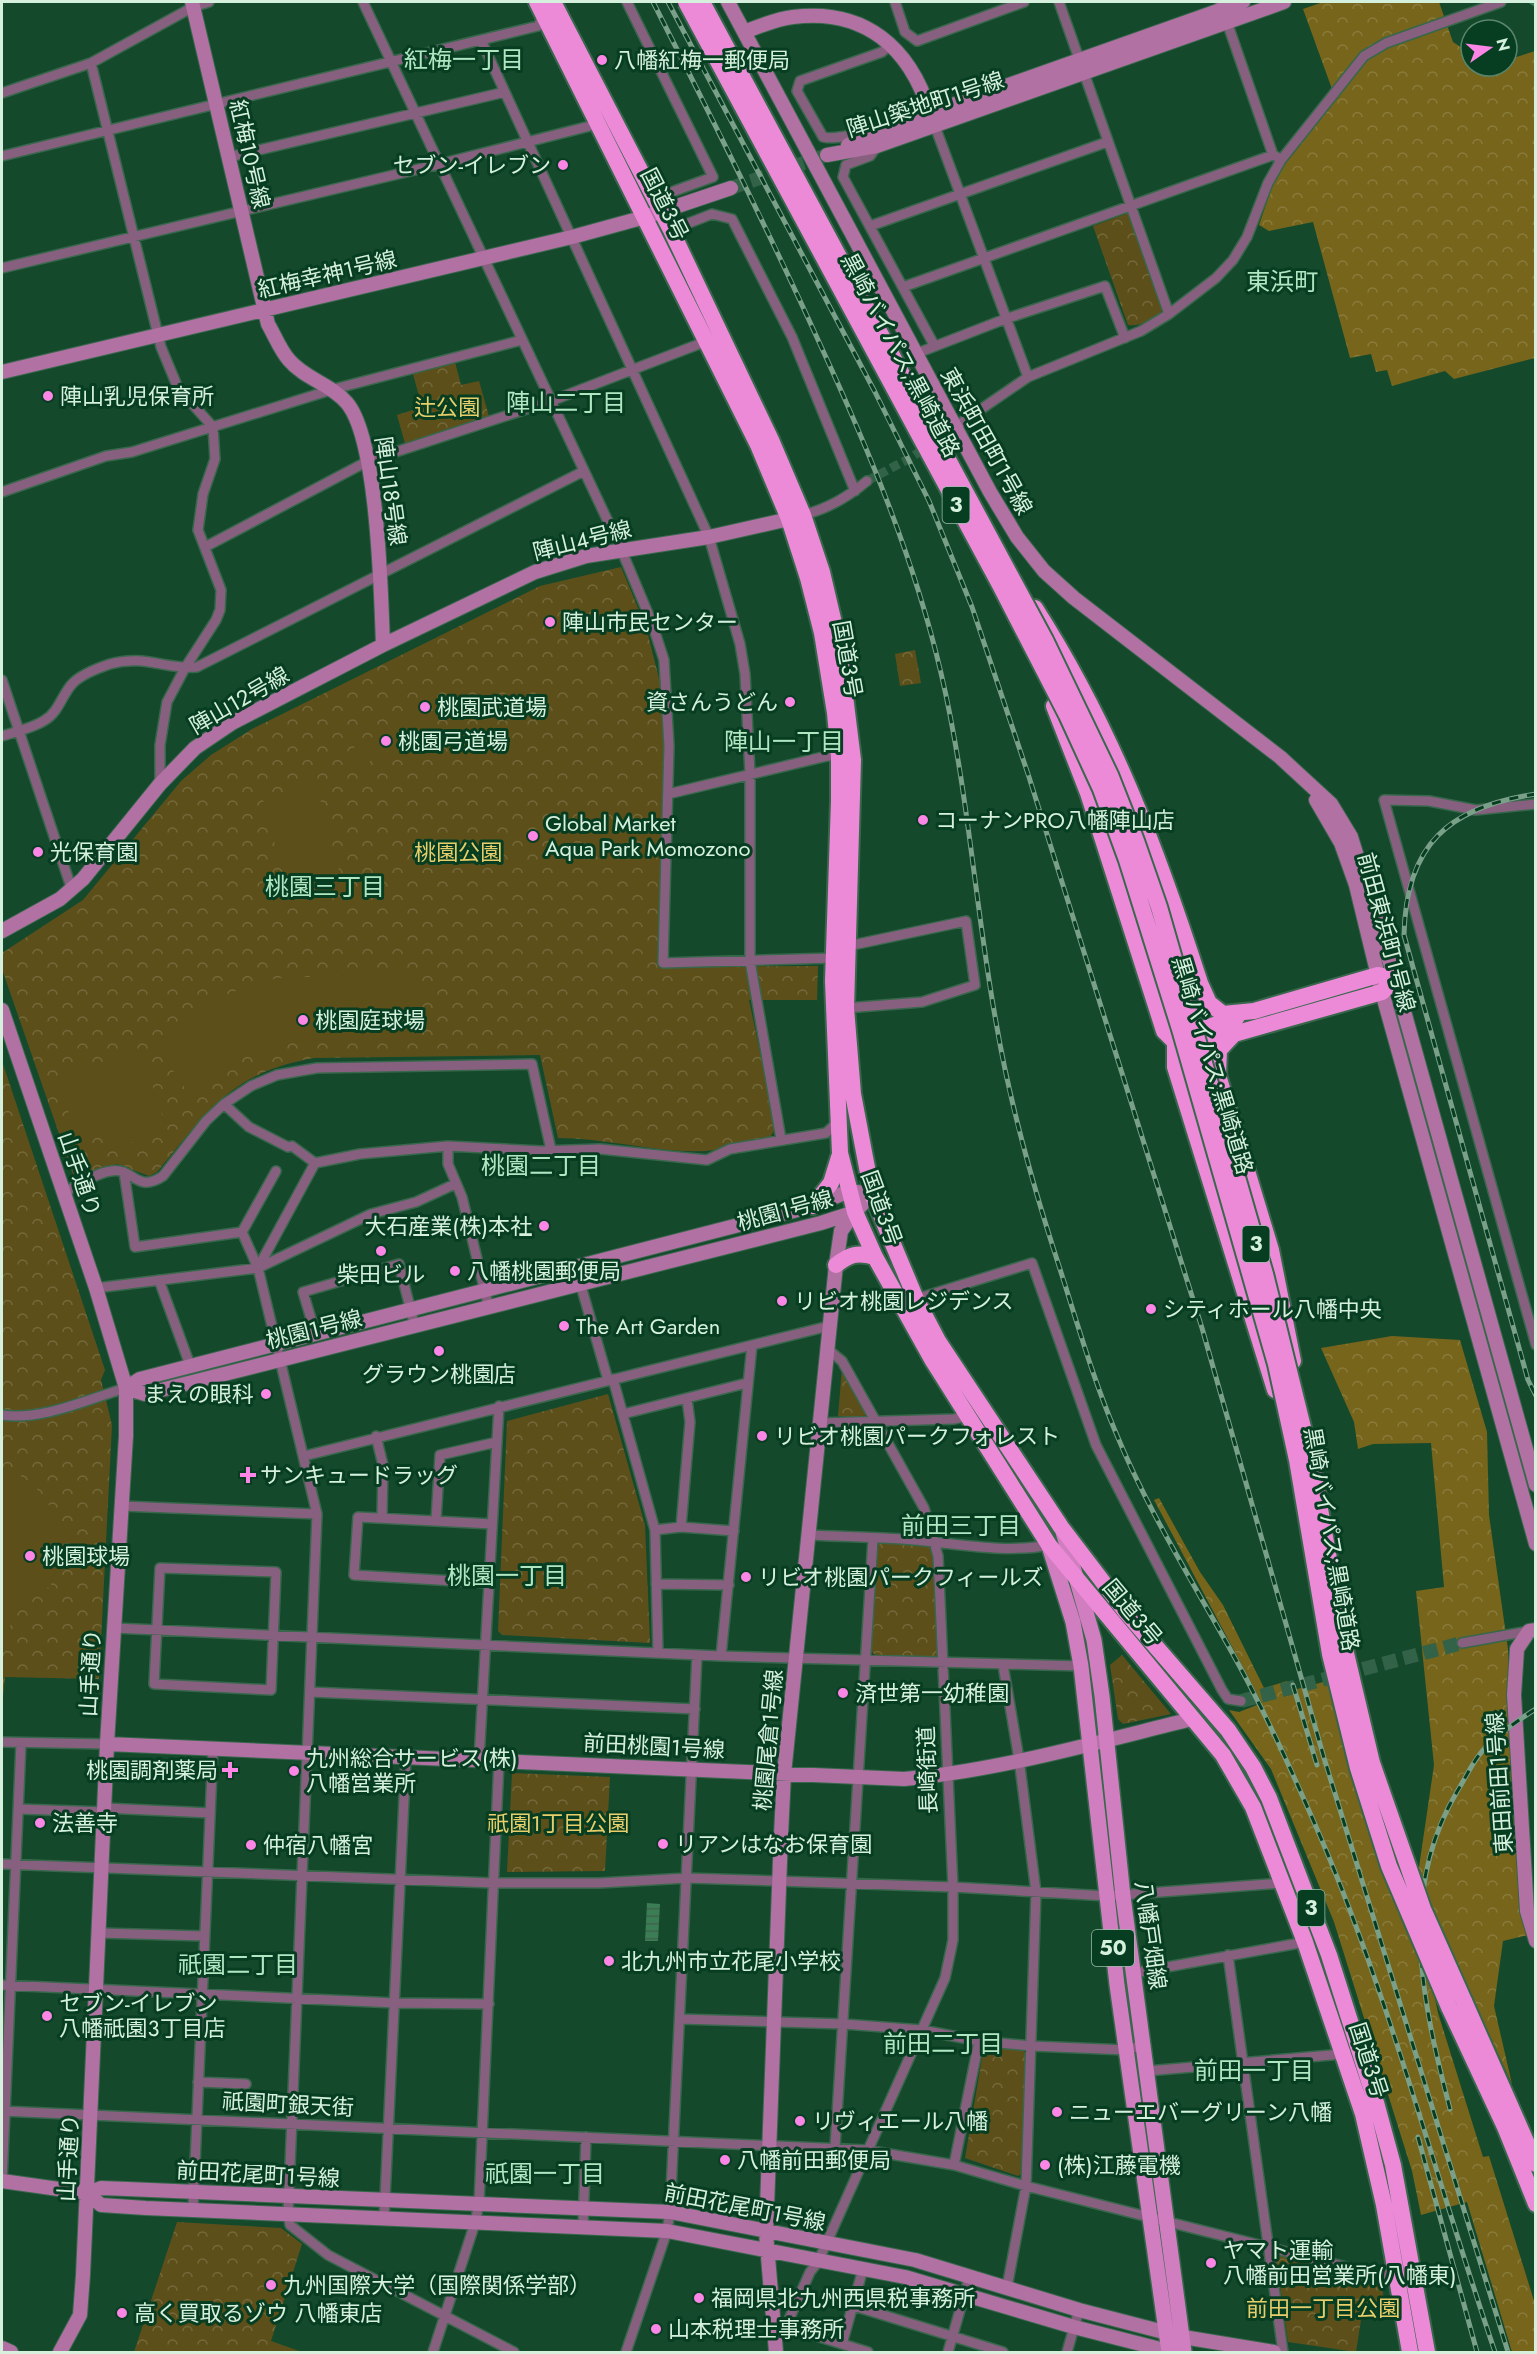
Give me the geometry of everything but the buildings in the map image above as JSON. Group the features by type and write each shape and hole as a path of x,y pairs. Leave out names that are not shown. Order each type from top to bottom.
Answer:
{"highway":[{"name":"黒崎バイパス;黒崎道路","path":"686,2 1000,585 1067,715 1101,789 1127,860 1253,1277 1304,1462"},
{"name":"黒崎バイパス;黒崎道路","path":"702,2 1080,709 1110,775 1136,841 1159,907 1265,1274 1304,1462 1372,1763 1456,2004 1536,2204"},
{"name":"国道3号","path":"546,5 654,209 707,341 796,517 822,633 839,756 834,958 840,1153 855,1212 875,1257 967,1416 1049,1545 1223,1755 1250,1800 1305,1942 1363,2114 1384,2205 1410,2352"},
{"name":"国道3号","path":"546,5 598,124 654,209 671,230 771,440 796,517 832,612 847,698 853,771 846,1008 854,1094 872,1194 916,1299 938,1341 1061,1527 1125,1611 1228,1730 1253,1767 1269,1798 1333,1965 1377,2106 1393,2165 1427,2352"},
{"path":"981,523 1066,657 1101,721 1149,832 1200,983 1209,1003 1223,1014 1254,1011"},
{"path":"1000,585 1065,732 1088,793 1164,1030 1175,1042 1175,1067 1208,1177 1304,1462"},
{"path":"1175,1042 1188,1033 1254,1011 1378,975 1395,979"},
{"path":"1175,1042 1190,1042 1234,1034 1382,992 1395,979"},
{"path":"1234,1034 1219,1050 1217,1062 1244,1167 1271,1250 1287,1321 1304,1462"},
{"path":"813,1206 831,1183 840,1153"},
{"path":"836,1265 849,1255 862,1253 875,1257"},
{"name":"黒崎バイパス;黒崎道路","path":"1456,2004 1536,2164"}],"main road":[{"name":"八幡戸畑線","path":"1061,1527 1094,1640 1123,1896 1184,2345"},
{"name":"八幡戸畑線","path":"1049,1545 1073,1622 1081,1666 1107,1896 1170,2352"}],"street":[{"path":"2,93 91,63 192,4 208,2"},
{"path":"363,2 621,549 652,623 664,660 669,746 663,963 834,958"},
{"path":"627,2 713,177 654,209"},
{"name":"東浜町田町1号線","path":"728,2 915,354 1017,537 1044,571 1074,597 1280,756 1304,780"},
{"path":"895,2 905,32 916,41 1024,2"},
{"path":"1059,2 1080,67 1169,314"},
{"name":"陣山築地町1号線","path":"877,139 1080,67 1243,2"},
{"name":"陣山築地町1号線","path":"1223,11 1284,2"},
{"path":"956,427 1028,377 1125,338 1169,314 1216,278 1233,260 1247,237 1277,158 1364,56 1386,43 1501,2"},
{"name":"紅梅10号線","path":"192,4 266,310"},
{"path":"2,156 538,26 546,5"},
{"path":"1223,11 1277,158"},
{"path":"744,32 791,17 819,16 868,28 891,44 911,67 922,89 982,258 1028,377"},
{"path":"481,40 708,537 740,644 745,674 750,774 750,961 781,1139"},
{"path":"891,44 882,52 800,81 797,91 823,137 830,138 862,130 877,139 870,156 846,165 843,177 934,345"},
{"path":"91,63 159,335 178,388 213,427 215,459 199,514 198,530 221,590 220,610 184,668 167,702 163,720 160,784"},
{"path":"229,157 505,92"},
{"path":"2,268 528,143 598,124"},
{"path":"870,226 1107,141"},
{"path":"903,287 1130,205 1277,158"},
{"path":"654,209 731,188"},
{"name":"紅梅幸神1号線","path":"2,372 572,237 654,209"},
{"path":"671,230 712,214 732,219 792,337 855,491"},
{"path":"915,354 1005,319 1105,286 1125,338"},
{"name":"陣山18号線","path":"266,310 268,324 289,360 307,375 334,389 349,404 361,427 368,461 381,572 383,645"},
{"path":"2,492 106,456 132,452 334,389 522,340"},
{"path":"205,547 368,461 551,401 707,341"},
{"path":"2,736 46,720 73,684 89,673 111,664 150,660 184,668 197,667 584,471"},
{"path":"796,517 821,510 855,491 867,481"},
{"name":"陣山4号線","path":"383,645 535,572 571,560 621,549 708,537 796,517"},
{"name":"陣山12号線","path":"2,931 72,890 160,784 195,748 232,723 383,645"},
{"path":"2,680 72,890"},
{"path":"668,794 827,756 839,756"},
{"name":"前田東浜町1号線","path":"1304,780 1341,843 1356,885 1382,992 1536,1544"},
{"name":"前田東浜町1号線","path":"1304,780 1330,804 1351,837 1395,979 1536,1485"},
{"path":"1536,804 1476,810 1429,801 1384,800 1536,1345"},
{"path":"846,1008 922,1002 975,985 966,921 848,946"},
{"name":"山手通り","path":"2,1010 96,1288 126,1388 122,1506 107,1744 92,2115 80,2315 60,2352"},
{"path":"64,1192 113,1170 124,1172 143,1184 154,1182 163,1176 206,1121 224,1104 251,1086 277,1075 317,1068 532,1064 551,1150"},
{"path":"224,1104 249,1127 288,1147 292,1146 315,1163 360,1154 448,1146 477,1149 600,1149 707,1160 730,1149 826,1133 839,1121"},
{"path":"448,1146 448,1164 462,1197 489,1308"},
{"path":"258,1268 315,1163"},
{"path":"242,1232 276,1171"},
{"path":"124,1172 135,1247 242,1232"},
{"path":"96,1288 258,1268 371,1214 416,1202 455,1184"},
{"name":"桃園1号線","path":"126,1388 140,1379 190,1365 813,1206 849,1191 872,1194"},
{"name":"桃園1号線","path":"126,1388 145,1394 821,1223 855,1212 872,1194"},
{"path":"826,1348 841,1231 855,1212"},
{"path":"821,1223 841,1231"},
{"path":"242,1232 258,1268 317,1514 294,2124 288,2214 290,2225 328,2255 514,2352"},
{"path":"315,1332 303,1292 399,1263 415,1327"},
{"path":"916,1299 1032,1263 1096,1445 1222,1690 1228,1699 1241,1701"},
{"path":"575,1265 623,1414 655,1530 658,1652"},
{"path":"159,1280 190,1365"},
{"path":"304,1456 376,1436 829,1326"},
{"path":"721,1656 752,1345"},
{"name":"長崎街道","path":"779,2325 818,2262 866,2150 945,1978 951,1949 953,1887 942,1582 935,1543 924,1508 878,1422 842,1361 826,1348"},
{"name":"桃園尾倉1号線","path":"776,2352 779,2325 766,2251 766,2233 767,2145 778,1882 784,1774 826,1348"},
{"path":"623,1414 747,1383"},
{"path":"2,1415 26,1415 56,1409 126,1388"},
{"path":"681,1527 690,1422 687,1399"},
{"path":"478,1760 499,1407"},
{"path":"819,1423 967,1416"},
{"path":"376,1436 383,1465 382,1518"},
{"path":"436,1520 440,1455 497,1442"},
{"path":"122,1506 317,1514"},
{"path":"489,1582 354,1575 358,1517 492,1524"},
{"path":"655,1530 681,1527 734,1531"},
{"path":"809,1535 1031,1548 1049,1545"},
{"path":"835,2147 860,1777 873,1539"},
{"path":"160,1568 276,1572 272,1690 154,1684 157,1630 160,1568"},
{"path":"656,1584 729,1585"},
{"path":"114,1628 486,1643 721,1656 1081,1666"},
{"path":"1462,1643 1532,1630"},
{"name":"東田前田1号線","path":"1532,1630 1517,1649 1515,1695 1529,1785 1527,1911 1536,1941"},
{"path":"626,2352 667,2231 670,2212 697,1655"},
{"path":"1003,1665 1019,1759 1036,1892 1026,2186 1007,2288"},
{"path":"310,1692 694,1709"},
{"name":"前田桃園1号線","path":"107,1744 904,1779 1019,1759 1192,1719"},
{"path":"2,1742 107,1744"},
{"path":"2,2181 7,1985 18,1865 21,1743"},
{"path":"192,2210 213,1748"},
{"path":"384,2219 406,1756"},
{"path":"433,2352 475,2223 479,2204 499,1761"},
{"path":"19,1809 210,1813"},
{"path":"2,1864 102,1870 493,1883 600,1883 687,1878 953,1887 1107,1896 1282,1883"},
{"path":"100,1933 204,1936"},
{"path":"1134,1973 1305,1942"},
{"path":"1228,1955 1282,2352"},
{"path":"7,1985 396,2003 489,2004"},
{"path":"680,2019 844,2024 922,2030 980,2041 1032,2046 1127,2050 1143,2045"},
{"path":"954,2165 980,2041"},
{"path":"1146,2071 1343,2054"},
{"path":"198,2082 246,2084"},
{"name":"祇園町銀天街","path":"4,2111 866,2150 954,2165 1026,2186 1269,2245 1382,2276 1395,2273"},
{"path":"583,2228 586,2137"},
{"name":"前田花尾町1号線","path":"2,2181 87,2193 101,2188 670,2212 766,2233 915,2260 1079,2310 1166,2332 1184,2345 1274,2352"},
{"name":"前田花尾町1号線","path":"87,2193 101,2205 667,2231 905,2277 1074,2327 1170,2352"},
{"path":"842,2344 863,2269"},
{"path":"948,2352 970,2275"},
{"path":"854,2306 951,2338 1003,2352"},
{"path":"1067,2352 1079,2310"},
{"path":"779,2325 868,2352"},
{"path":"2,2348 11,2352"}],"green space":[{"path":"1323,2 1439,2 1453,42 1459,46 1459,78 1519,78 1519,56 1535,51 1535,358 1454,379 1445,371 1392,386 1387,370 1376,372 1371,354 1350,358 1313,222 1269,231 1259,225 1273,184 1286,163 1336,100 1303,9"},
{"path":"1131,212 1164,309 1148,322 1138,325 1128,325 1093,226"},
{"name":"辻公園","path":"455,362 461,385 479,381 490,420 406,447 397,415 422,407 413,374"},
{"name":"桃園公園","path":"621,567 646,627 665,702 658,967 818,966 817,1000 749,1000 776,1128 770,1137 722,1149 697,1151 558,1138 540,1055 314,1058 261,1073 241,1084 207,1113 157,1172 149,1176 117,1164 74,1177 2,969 2,953 83,900 181,781 211,755 252,729 540,586"},
{"path":"915,650 921,683 900,686 895,654"},
{"name":"桃園弓道場","path":"415,713 423,730 357,769 348,751"},
{"path":"316,784 344,889 291,903 263,800"},
{"name":"桃園庭球場","path":"416,973 422,1037 297,1041 242,1058 189,1094 155,1044 213,1002 262,982 280,978"},
{"path":"141,1050 167,1130 108,1151 102,1130 77,1139 58,1078"},
{"path":"2,1061 105,1370 101,1380 112,1425 99,1679 5,1677 2,1707"},
{"path":"1392,1336 1460,1340 1487,1432 1489,1515 1508,1649 1511,1788 1519,1897 1528,1935 1503,1941 1494,2006 1512,2084 1432,1910 1417,1955 1433,1989 1438,2013 1483,2157 1489,2156 1535,2304 1535,2352 1512,2352 1467,2202 1421,2215 1412,2171 1334,1922 1271,1769 1229,1710 1239,1712 1262,1703 1154,1500 1159,1498 1200,1572 1223,1605 1264,1688 1287,1681 1290,1691 1327,1681 1352,1774 1389,1885 1418,1874 1434,1765 1416,1591 1444,1587 1431,1443 1373,1444 1358,1449 1354,1422 1321,1348"},
{"path":"842,1369 867,1412 864,1418 838,1416"},
{"path":"608,1394 645,1525 650,1643 502,1635 498,1631 507,1421"},
{"name":"桃園球場","path":"2,1468 33,1485 48,1504 57,1525 59,1550 50,1588 32,1583 2,1642"},
{"path":"881,1543 930,1546 937,1581 939,1654 936,1658 876,1656 871,1651 875,1547"},
{"path":"1122,1655 1171,1714 1123,1724 1118,1719 1110,1665"},
{"name":"祇園1丁目公園","path":"512,1773 610,1777 605,1871 507,1872"},
{"path":"989,2047 1022,2049 1026,2054 1022,2173 1018,2176 965,2158 983,2052"},
{"path":"177,2222 281,2228 302,2244 271,2341 302,2352 134,2352"},
{"name":"前田一丁目公園","path":"1282,2255 1381,2283 1385,2303 1363,2307 1356,2352 1288,2342 1276,2257"}],"shaded area":[{"path":"647,1903 660,1904 658,1941 645,1941"}],"waterway":[{"path":"1530,2 1536,6"}],"tunnel":[{"path":"731,188 827,155"},
{"path":"867,481 912,457 955,427"},
{"path":"1241,1701 1462,1643"}],"railway":[{"path":"653,2 799,299 855,422 888,504 930,630 950,716 965,803 989,978 1015,1115 1049,1236 1086,1350 1108,1413 1143,1493 1252,1689 1326,1850 1394,2036 1495,2352"},
{"path":"668,2 875,392 929,501 972,607 1029,777 1202,1328 1324,1758 1508,2352"},
{"path":"1536,794 1505,800 1479,809 1457,820 1438,835 1424,854 1413,876 1407,903 1404,935 1528,1380 1536,1396"},
{"path":"1293,1685 1317,1765"},
{"path":"1450,2109 1424,1987 1421,1907 1427,1867 1439,1828 1477,1757 1503,1732 1536,1709"},
{"path":"1418,2137 1477,2352"}],"place":[{"name":"八幡紅梅一郵便局","path":"602,60"},
{"name":"セブン-イレブン","path":"563,165"},
{"name":"陣山乳児保育所","path":"48,396"},
{"name":"陣山市民センター","path":"550,622"},
{"name":"資さんうどん","path":"790,702"},
{"name":"桃園武道場","path":"425,707"},
{"name":"桃園弓道場","path":"386,741"},
{"name":"コーナンPRO八幡陣山店","path":"923,820"},
{"name":"Global Market Aqua Park Momozono","path":"533,836"},
{"name":"光保育園","path":"38,852"},
{"name":"桃園庭球場","path":"303,1020"},
{"name":"大石産業(株)本社","path":"544,1226"},
{"name":"柴田ビル","path":"381,1251"},
{"name":"八幡桃園郵便局","path":"455,1271"},
{"name":"リビオ桃園レジデンス","path":"782,1301"},
{"name":"シティホール八幡中央","path":"1151,1309"},
{"name":"The Art Garden","path":"564,1326"},
{"name":"グラウン桃園店","path":"439,1351"},
{"name":"まえの眼科","path":"266,1394"},
{"name":"リビオ桃園パークフォレスト","path":"762,1436"},
{"name":"サンキュードラッグ","path":"248,1475"},
{"name":"桃園球場","path":"30,1556"},
{"name":"リビオ桃園パークフィールズ","path":"746,1577"},
{"name":"済世第一幼稚園","path":"843,1693"},
{"name":"桃園調剤薬局","path":"230,1770"},
{"name":"九州総合サービス(株) 八幡営業所","path":"294,1771"},
{"name":"法善寺","path":"40,1823"},
{"name":"リアンはなお保育園","path":"663,1844"},
{"name":"仲宿八幡宮","path":"251,1845"},
{"name":"北九州市立花尾小学校","path":"609,1961"},
{"name":"セブン-イレブン 八幡祇園３丁目店","path":"47,2016"},
{"name":"ニューエバーグリーン八幡","path":"1057,2112"},
{"name":"リヴィエール八幡","path":"800,2121"},
{"name":"八幡前田郵便局","path":"725,2160"},
{"name":"(株)江藤電機","path":"1045,2165"},
{"name":"ヤマト運輸 八幡前田営業所(八幡東)","path":"1211,2263"},
{"name":"九州国際大学（国際関係学部）","path":"271,2285"},
{"name":"福岡県北九州西県税事務所","path":"699,2298"},
{"name":"高く買取るゾウ 八幡東店","path":"122,2313"},
{"name":"山本税理士事務所","path":"656,2329"}],"district":[{"name":"紅梅一丁目","path":"464,60"},
{"name":"東浜町","path":"1282,282"},
{"name":"陣山二丁目","path":"566,403"},
{"name":"陣山一丁目","path":"784,742"},
{"name":"桃園三丁目","path":"325,887"},
{"name":"桃園二丁目","path":"541,1166"},
{"name":"前田三丁目","path":"961,1526"},
{"name":"桃園一丁目","path":"507,1576"},
{"name":"祇園二丁目","path":"238,1965"},
{"name":"前田二丁目","path":"943,2044"},
{"name":"前田一丁目","path":"1254,2071"},
{"name":"祇園一丁目","path":"545,2174"}]}
